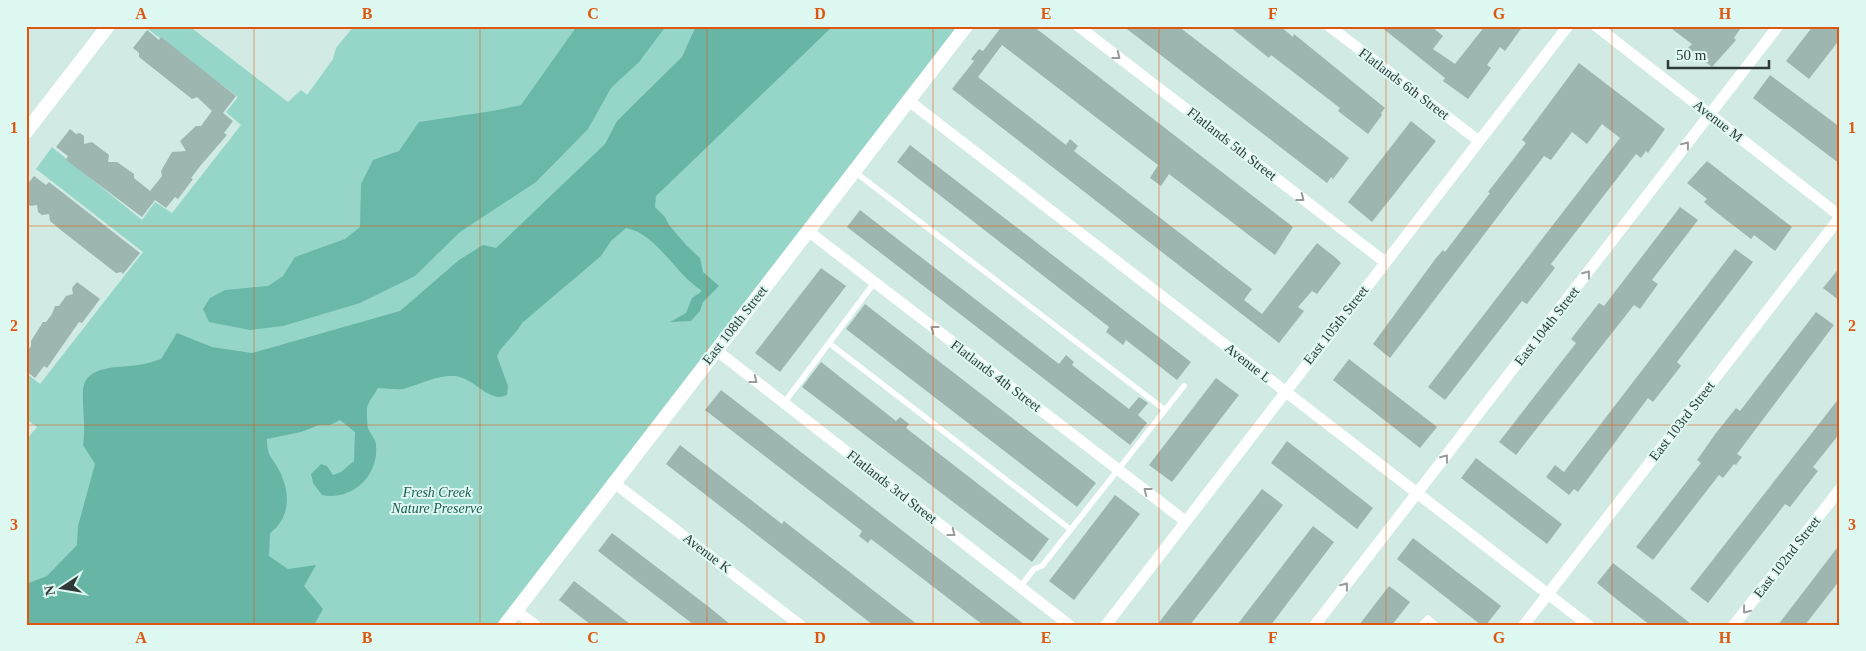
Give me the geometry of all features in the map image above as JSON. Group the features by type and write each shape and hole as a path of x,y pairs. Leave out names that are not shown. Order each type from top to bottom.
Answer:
{"street":[{"path":"26,132 108,26"},
{"name":"East 108th Street","path":"505,625 966,26"},
{"name":"Flatlands 5th Street","path":"1078,26 1385,262"},
{"name":"Flatlands 6th Street","path":"1329,26 1479,141"},
{"name":"East 105th Street","path":"1106,625 1568,26"},
{"name":"Avenue M","path":"1596,26 1840,216"},
{"name":"East 104th Street","path":"1315,625 1778,26"},
{"name":"Avenue L","path":"909,100 1588,625"},
{"name":"East 103rd Street","path":"1524,625 1840,216"},
{"name":"Flatlands 4th Street","path":"808,231 1186,521"},
{"name":"Flatlands 3rd Street","path":"716,350 1069,625"},
{"name":"Avenue K","path":"614,482 800,625"},
{"name":"East 102nd Street","path":"1734,625 1840,489"},
{"path":"516,611 535,625"}],"lane":[{"path":"854,171 1164,410"},
{"path":"784,403 874,283"},
{"path":"829,343 1070,529"},
{"path":"1020,587 1034,569 1042,566 1117,468 1184,386"},
{"path":"1421,625 1428,618 1436,625"}],"green space":[{"path":"144,26 189,26 288,102 301,90 307,95 333,59 336,48 354,26 707,26 688,66 498,257 402,320 101,479 83,547 26,621 26,440 37,427 26,419 26,373 40,384 143,252 36,169 52,147 142,220 155,202 172,213 241,125 226,112 238,97"},
{"name":"Fresh Creek Nature Preserve","path":"814,26 963,26 504,625 286,625 264,557 258,441 376,383 482,341"}],"shaded area":[{"path":"577,26 666,26 639,62 611,88 588,129 536,182 460,232 415,276 360,303 283,326 250,330 209,322 203,309 210,298 225,290 268,286 283,276 295,257 345,239 360,227 361,184 373,160 399,151 419,122 521,105"},
{"path":"696,26 833,26 656,196 655,207 687,246 700,258 703,272 719,286 703,302 700,311 691,321 670,322 686,313 692,298 702,291 692,284 647,238 637,231 626,228 611,241 601,256 522,323 502,347 497,356 508,386 507,395 494,396 469,381 455,376 436,378 403,389 378,388 367,408 368,428 376,443 376,456 368,476 353,490 333,496 322,495 313,483 311,474 321,464 327,466 333,475 341,472 354,461 355,432 340,420 330,425 319,425 301,432 267,439 270,455 284,482 287,499 281,521 270,533 269,556 288,569 316,565 304,586 323,609 314,625 26,625 26,584 47,576 77,545 78,526 95,464 83,445 83,390 85,382 90,376 97,371 105,369 141,365 161,359 177,333 212,347 252,353 400,311 459,260 483,245 496,248 605,144 617,121 682,57"}],"building":[{"path":"1002,26 1033,26 1293,227 1275,255 1169,174 1161,186 1150,178 1158,165 1002,45 978,77 1066,145 1070,139 1078,146 1074,151 1252,289 1244,300 1262,314 1317,243 1341,263 1317,294 1312,291 1298,307 1304,311 1279,343 952,89 974,61 971,59 979,49 983,51"},
{"path":"1123,26 1178,26 1349,158 1333,179 1331,177 1327,183"},
{"path":"1229,26 1280,26 1293,37 1294,34 1385,108 1381,113 1382,115 1368,134 1338,111 1340,108 1271,55 1269,58"},
{"path":"1380,26 1431,26 1443,36 1433,49 1455,64 1485,26 1523,26 1505,51 1500,47 1487,65 1491,68 1468,99 1443,81 1445,78"},
{"path":"1668,26 1742,26 1734,38 1736,40 1712,67 1688,48 1692,44"},
{"path":"1813,26 1840,26 1840,39 1809,79 1786,61"},
{"path":"147,30 159,40 161,37 236,96 223,113 233,121 224,133 227,135 191,178 193,179 178,199 175,197 166,208 155,200 142,217 66,160 68,156 56,147 70,129 76,134 80,133 84,136 84,144 92,142 109,155 108,162 117,162 134,174 134,178 150,191 162,176 161,171 172,152 186,151 180,141 196,126 201,126 212,111 197,97 192,99 139,57 139,53 133,48"},
{"path":"1579,63 1665,129 1648,153 1646,151 1641,158 1636,154 1551,264 1555,268 1527,304 1522,301 1445,400 1428,387 1620,138 1602,124 1587,144 1572,132 1551,160 1544,156 1390,358 1373,344 1436,258 1443,250 1445,252 1490,193 1488,192 1526,143 1522,140"},
{"path":"1770,75 1840,127 1840,164 1753,98"},
{"path":"1411,121 1436,141 1372,222 1348,202"},
{"path":"910,145 1191,362 1177,380 1126,340 1123,345 1106,332 1109,327 897,162"},
{"path":"1707,161 1792,227 1775,251 1754,235 1751,239 1716,212 1704,202 1707,199 1687,183"},
{"path":"34,176 46,185 49,182 140,253 123,274 121,272 116,273 62,231 50,221 49,214 42,215 38,212 37,205 30,206 26,202 26,186"},
{"path":"1680,207 1698,220 1652,280 1658,284 1640,309 1634,305 1516,455 1499,442 1576,343 1571,339 1599,303 1604,306"},
{"path":"860,210 1059,364 1066,355 1074,362 1072,365 1129,409 1139,397 1148,403 1138,415 1147,423 1130,445 847,227"},
{"path":"1735,249 1753,262 1677,362 1681,366 1653,402 1648,398 1578,492 1574,489 1569,495 1546,477 1555,465 1564,472"},
{"path":"1840,267 1840,301 1823,288"},
{"path":"821,268 846,286 780,372 755,353"},
{"path":"77,282 100,299 82,323 79,322 47,368 44,366 35,378 26,371 26,353 31,346 31,341 43,322 46,322 52,314 55,306 59,306 66,296 73,294 72,288"},
{"path":"865,304 1096,483 1077,507 846,329"},
{"path":"1816,312 1834,325 1737,454 1742,457 1736,465 1734,464 1723,478 1719,475 1653,560 1636,547 1701,463 1697,460 1716,433 1736,408 1740,411"},
{"path":"1349,359 1437,427 1420,448 1333,380"},
{"path":"821,362 896,421 900,417 909,424 906,428 1049,539 1032,562 802,387"},
{"path":"1216,378 1239,395 1172,482 1149,465"},
{"path":"721,390 1025,625 983,625 871,539 868,543 859,536 862,531 705,410"},
{"path":"1840,397 1840,433 1813,467 1818,471 1790,507 1785,504 1708,603 1690,589"},
{"path":"1287,441 1373,508 1357,529 1271,463"},
{"path":"680,445 782,524 784,521 918,625 873,625 666,464"},
{"path":"1476,458 1562,524 1547,544 1461,478"},
{"path":"1262,489 1283,505 1277,513 1190,625 1157,625"},
{"path":"1115,495 1140,514 1074,600 1049,581"},
{"path":"1313,526 1334,542 1271,625 1237,625"},
{"path":"612,533 731,625 694,625 607,558 598,551"},
{"path":"1413,538 1501,606 1486,625 1481,625 1397,559"},
{"path":"1840,544 1840,580 1805,625 1778,625"},
{"path":"1613,563 1692,625 1650,625 1615,598 1597,583"},
{"path":"574,581 631,625 591,625 559,600"},
{"path":"1389,586 1410,602 1392,625 1359,625"}]}
